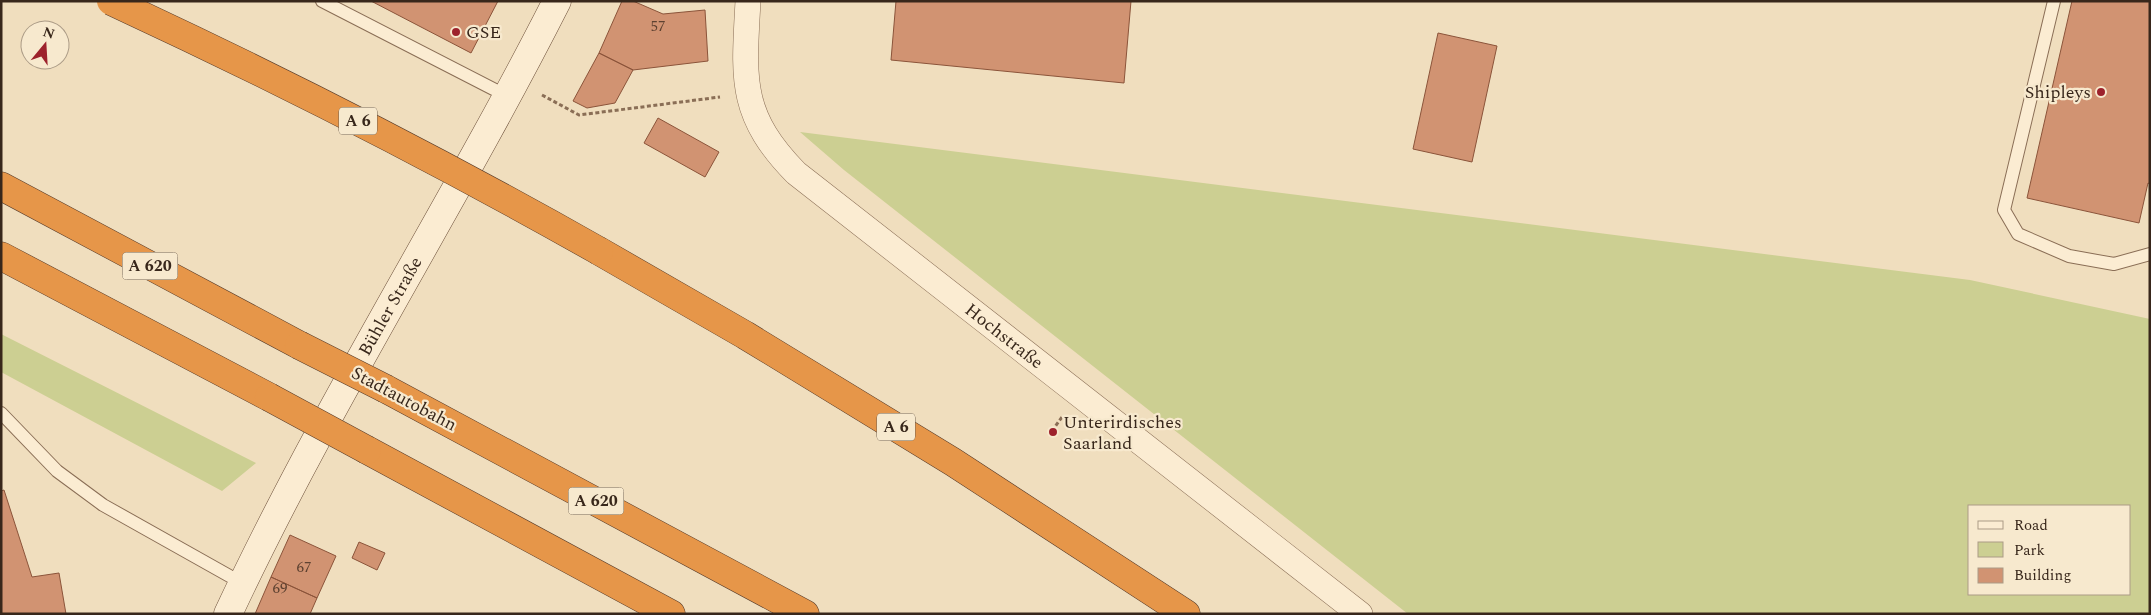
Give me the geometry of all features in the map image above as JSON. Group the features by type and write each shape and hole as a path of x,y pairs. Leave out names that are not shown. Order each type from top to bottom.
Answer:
{"highway":[{"name":"A 6","path":"111,1 260,72 383,134 599,251 745,335 953,462 1186,614"},
{"name":"Stadtautobahn","path":"1,186 806,614"},
{"path":"1,256 269,397 671,614"}],"main road":[{"name":"Bühler Straße","path":"228,614 272,522 511,89 557,1"}],"street":[{"name":"Hochstraße","path":"748,1 745,70 748,94 760,128 776,153 796,173 1360,614"}],"lane":[{"path":"322,1 511,89"},
{"path":"2054,1 2004,210 2018,234 2069,256 2114,264 2150,254"},
{"path":"1,413 57,471 103,505 242,583"}],"path":[{"path":"511,89 579,115 748,94"}],"green space":[{"path":"800,132 1970,280 2150,319 2150,614 1408,614 844,170"},
{"path":"1,334 256,463 222,491 1,372"}],"building":[{"name":"GSE","path":"371,1 498,1 471,53"},
{"path":"622,1 633,1 663,14 705,10 708,61 633,70 599,53"},
{"path":"896,1 1131,1 1124,83 891,60"},
{"name":"Shipleys","path":"2072,1 2150,1 2150,184 2148,183 2139,223 2027,198"},
{"path":"1438,33 1497,46 1472,162 1413,149"},
{"path":"599,53 633,70 615,103 587,108 573,101"},
{"path":"658,118 719,152 705,177 644,143"},
{"path":"4,490 32,577 59,573 66,614 1,614 1,491"},
{"path":"290,535 336,556 317,598 271,577"},
{"path":"359,542 385,553 377,570 352,558"},
{"path":"271,577 317,598 310,614 255,614"}],"place":[{"name":"GSE","path":"456,32"},
{"name":"Shipleys","path":"2101,92"},
{"name":"Unterirdisches Saarland","path":"1053,432"}]}
